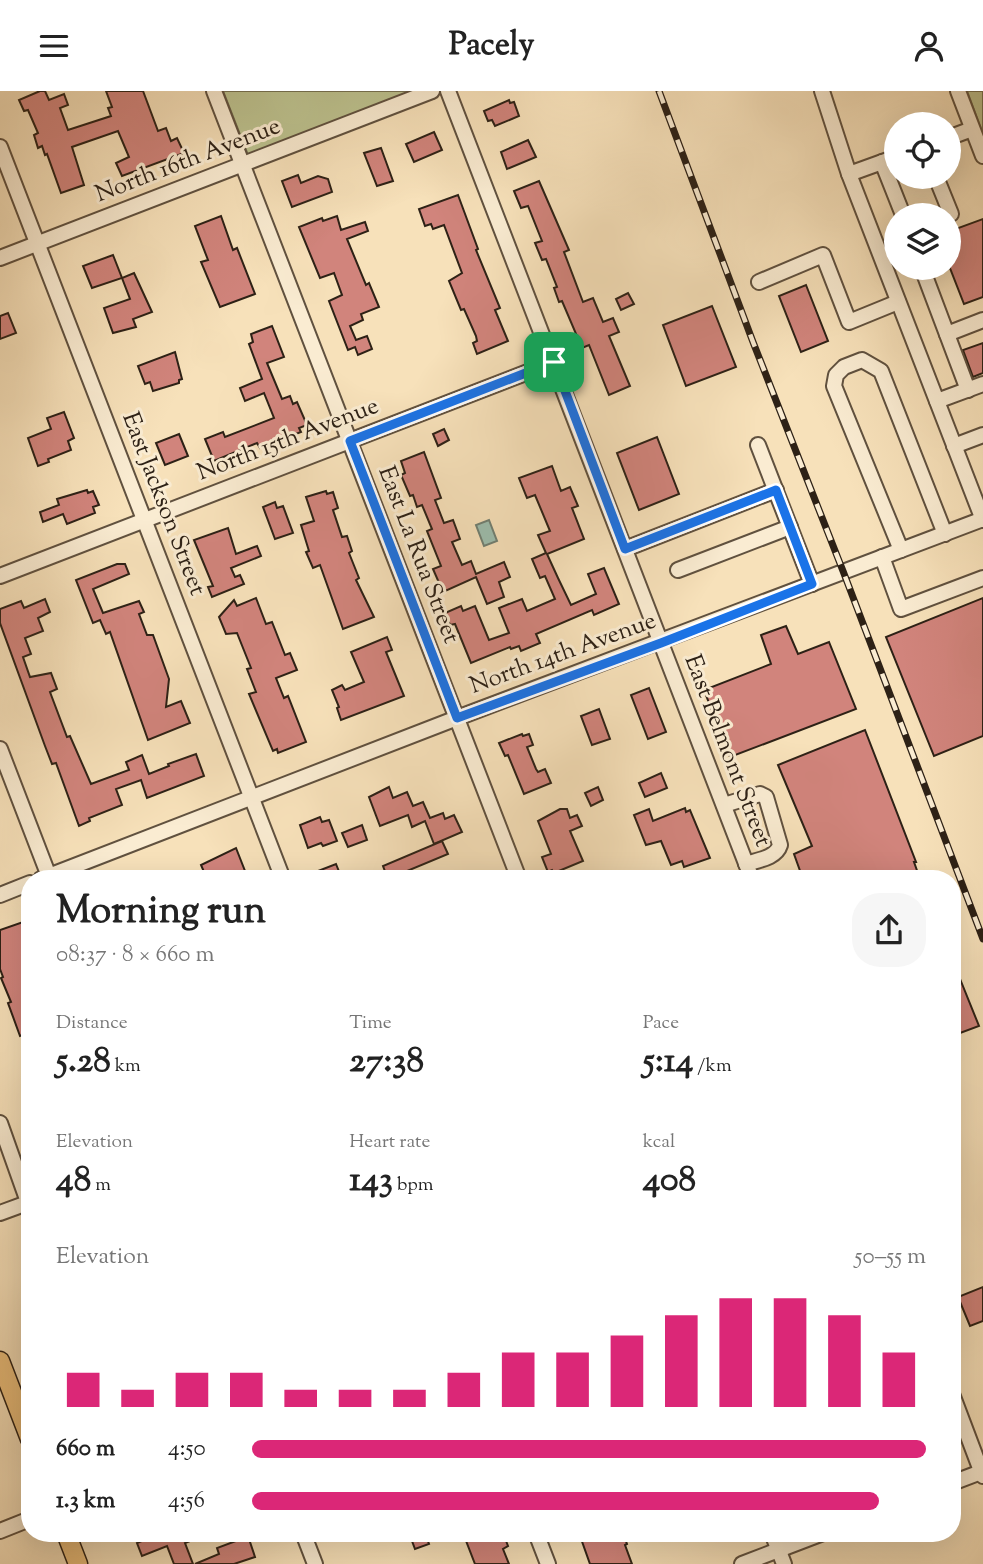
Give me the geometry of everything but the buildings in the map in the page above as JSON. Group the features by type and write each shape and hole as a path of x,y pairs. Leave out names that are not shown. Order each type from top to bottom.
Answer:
{"main road":[{"path":"0,1361 21,1416"},
{"path":"69,1542 78,1564"}],"street":[{"name":"East La Rua Street","path":"214,91 516,870"},
{"name":"North 16th Avenue","path":"0,258 432,91"},
{"name":"East Belmont Street","path":"448,91 748,870"},
{"path":"822,91 849,174 983,520"},
{"path":"958,91 983,156"},
{"path":"961,133 972,129"},
{"name":"East Jackson Street","path":"0,147 280,870"},
{"path":"849,174 884,161"},
{"path":"759,282 823,255 849,321 898,302"},
{"path":"927,280 968,390"},
{"path":"947,334 983,320"},
{"path":"901,550 834,386 836,375 854,362 862,360 881,371 944,534"},
{"name":"North 15th Avenue","path":"0,576 554,362"},
{"path":"937,401 983,384"},
{"path":"954,446 983,435"},
{"path":"758,445 812,584"},
{"path":"625,549 776,490"},
{"name":"North 14th Avenue","path":"64,870 457,718 983,520"},
{"path":"678,570 790,527"},
{"path":"881,557 901,609 983,577"},
{"path":"0,749 43,870"},
{"path":"724,805 760,794 766,797 780,845 778,851 769,857 746,864"},
{"path":"0,895 21,887"},
{"path":"0,1123 21,1180"},
{"path":"0,1213 21,1205"},
{"path":"961,1418 982,1475 961,1481"},
{"path":"0,1531 21,1523"},
{"path":"306,1542 315,1564"},
{"path":"539,1542 548,1564"},
{"path":"742,1564 782,1557 808,1542"}],"green space":[{"path":"223,91 418,91 248,155"},
{"path":"967,91 983,91 983,134"}],"shaded area":[{"path":"489,520 497,541 484,546 476,525"}],"railway":[{"path":"659,91 957,870"},
{"path":"961,881 983,939"}],"route":[{"path":"554,362 625,549 776,490 812,584 457,718 350,441 554,362"}]}
